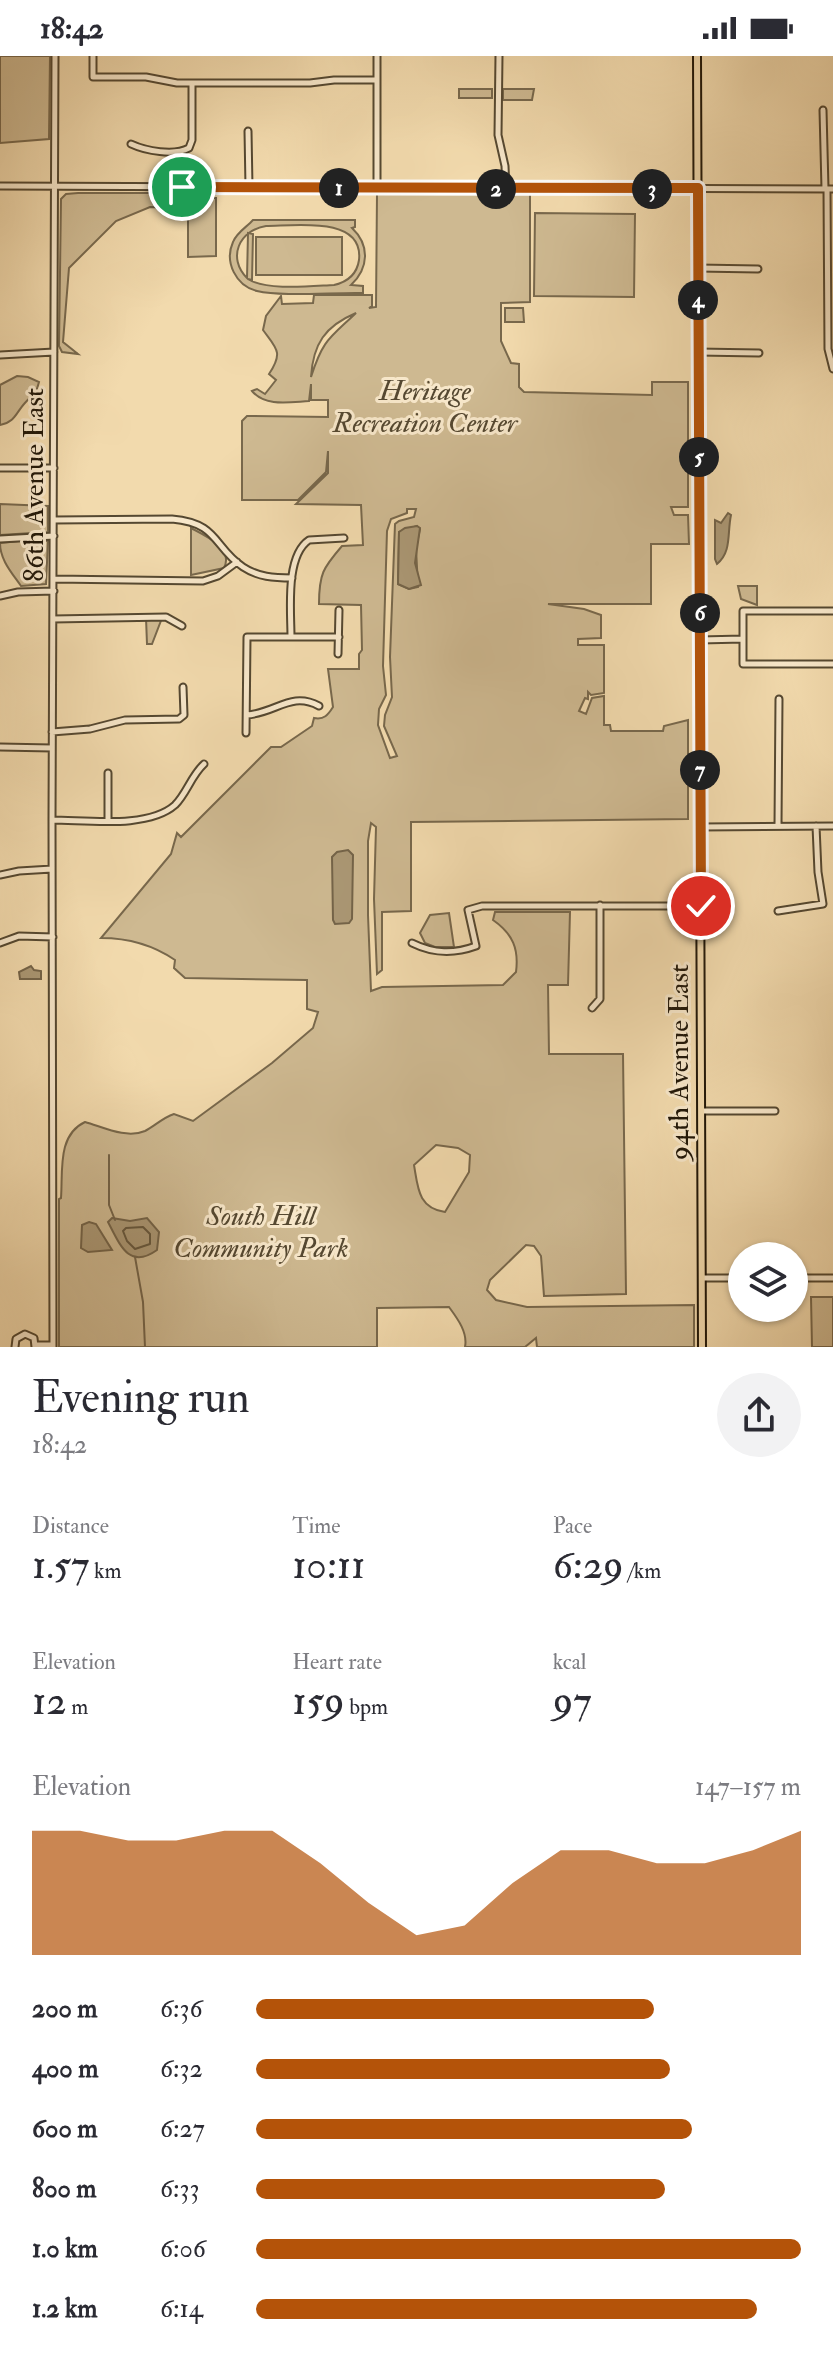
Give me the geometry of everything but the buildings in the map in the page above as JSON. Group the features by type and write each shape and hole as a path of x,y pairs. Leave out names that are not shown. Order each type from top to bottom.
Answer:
{"main road":[{"name":"94th Avenue East","path":"697,56 702,1347"}],"street":[{"name":"86th Avenue East","path":"53,1346 55,56"},
{"path":"93,56 93,77 146,77 173,83 377,80"},
{"path":"377,56 377,188"},
{"path":"499,56 498,135 506,189"},
{"path":"131,144 152,150 181,151 189,148 192,140 192,83"},
{"path":"823,110 828,189 828,350 833,369"},
{"path":"248,131 249,187"},
{"path":"0,186 828,189"},
{"path":"698,268 758,269"},
{"path":"0,355 54,352"},
{"path":"698,352 759,353"},
{"path":"0,468 54,468"},
{"path":"54,520 172,519 189,522 210,532 237,562 257,574 292,578"},
{"path":"0,539 54,536"},
{"path":"291,637 292,578 300,548 314,539 344,538"},
{"path":"54,579 203,581 218,576 237,562"},
{"path":"0,596 54,591"},
{"path":"338,654 339,610"},
{"path":"833,611 743,611 743,664 833,664"},
{"path":"53,619 166,617 182,626"},
{"path":"246,733 247,637 339,637"},
{"path":"700,640 743,639"},
{"path":"52,732 90,729 119,721 177,719 184,715 183,687"},
{"path":"778,826 779,699"},
{"path":"247,715 302,700 319,706"},
{"path":"0,747 52,748"},
{"path":"52,820 143,820 166,811 184,795 194,774 204,764"},
{"path":"108,773 108,820"},
{"path":"778,911 823,904 816,826"},
{"path":"701,827 833,826"},
{"path":"0,875 52,869"},
{"path":"592,1008 600,999 600,905"},
{"path":"412,943 429,950 447,952 476,946 468,910 482,906 701,906"},
{"path":"0,943 19,936 53,937"},
{"path":"702,1111 775,1111"},
{"path":"702,1278 728,1278"},
{"path":"808,1278 833,1278"},
{"path":"15,1347 16,1339 25,1334 32,1336 36,1346 53,1346"}],"green space":[{"path":"0,56 50,56 49,139 0,143"},
{"path":"459,89 492,89 492,98 459,98"},
{"path":"503,89 534,89 532,100 503,100"},
{"path":"166,193 176,199 176,208 150,207 116,221 69,268 63,342 78,354 62,352 59,346 61,199 66,194"},
{"path":"377,194 530,194 530,302 501,303 501,341 511,363 519,364 519,387 524,392 652,395 652,382 688,382 688,507 671,507 674,515 688,515 689,544 651,544 651,604 548,604 584,609 601,615 601,638 578,639 578,645 604,645 604,693 591,695 588,692 588,699 585,698 579,711 586,714 592,698 604,696 604,725 610,725 611,731 663,731 664,726 688,720 688,819 411,822 411,911 382,912 382,970 377,974 374,899 376,827 371,823 368,841 368,915 371,991 382,987 503,985 516,972 516,956 510,937 493,920 495,912 570,912 568,985 548,985 549,1054 623,1054 626,1294 544,1296 541,1256 534,1246 526,1245 490,1280 487,1290 496,1300 527,1307 694,1305 694,1347 537,1347 536,1338 525,1347 465,1347 463,1331 449,1307 377,1308 377,1347 59,1347 59,1199 63,1155 76,1128 85,1122 130,1134 145,1131 174,1114 193,1121 272,1063 313,1028 318,1012 307,1009 307,980 185,978 174,968 175,960 158,950 121,939 101,938 171,854 177,833 181,837 271,747 281,747 312,726 314,718 323,718 329,712 333,707 328,669 359,669 362,650 361,605 319,604 321,578 330,560 342,546 363,545 361,505 296,504 328,473 328,451 326,472 298,500 242,500 242,421 247,416 328,417 328,400 311,400 311,384 309,401 271,401 252,391 257,389 265,394 276,380 269,374 276,360 276,350 263,330 266,316 281,296 282,304 313,303 314,295 372,295 372,306 369,308 376,307","holes":["356,313 324,347 311,377 318,346 329,330","407,509 416,509 414,517 395,524 390,657 392,697 384,726 397,756 390,758 378,725 379,709 386,695 383,666 387,531 391,519 407,513","417,526 420,529 416,548 418,587 409,589 398,584 399,532","436,1145 458,1148 470,1155 469,1172 445,1212 436,1210 424,1201 418,1189 414,1165"]},
{"path":"188,198 216,198 216,256 188,257"},
{"path":"535,213 635,214 634,297 534,296"},
{"path":"253,220 355,220 355,227 352,228 362,242 365,256 361,271 351,285 363,286 363,293 280,294 257,291 243,284 231,265 231,250 235,238","holes":["309,225 339,229 358,246 358,265 351,277 334,285 290,287 256,283 248,279 252,280 253,234 249,233 266,226","248,234 247,278 241,270 237,254"]},
{"path":"256,237 342,237 342,275 256,275"},
{"path":"505,308 523,308 524,322 505,322"},
{"path":"17,376 39,382 35,394 12,419 0,425 0,385"},
{"path":"0,504 48,506 48,532 0,535"},
{"path":"191,528 222,549 226,561 224,568 191,575"},
{"path":"48,541 46,584 21,586 7,566 0,543"},
{"path":"738,586 757,586 757,605 741,599"},
{"path":"146,618 162,618 152,644 147,644"},
{"path":"449,913 454,947 435,947 425,943 420,933 430,915"},
{"path":"811,1297 833,1297 833,1347 812,1347"}],"water":[{"path":"728,513 731,515 727,548 717,564 715,520 721,523"},
{"path":"417,526 420,528 415,563 421,585 409,589 398,584 399,532"},
{"path":"348,850 353,855 352,919 349,923 335,924 332,857 337,852"},
{"path":"31,966 41,971 41,979 20,979 19,972"},
{"path":"112,1218 130,1221 147,1218 159,1232 157,1250 139,1257 126,1252 108,1222"},
{"path":"89,1222 96,1224 112,1250 88,1252 81,1248 82,1225"}],"waterway":[{"path":"109,1155 109,1205 115,1220"},
{"path":"135,1257 143,1302 145,1347"}],"route":[{"path":"182,187 698,188 701,906"}],"park label":[{"name":"Heritage Recreation Center","path":"425,407"},
{"name":"South Hill Community Park","path":"261,1232"}]}
